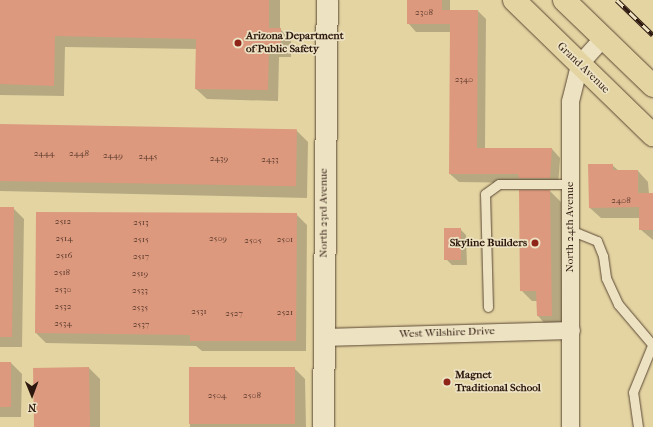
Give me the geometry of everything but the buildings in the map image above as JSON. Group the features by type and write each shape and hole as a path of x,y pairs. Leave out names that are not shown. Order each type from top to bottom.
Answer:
{"main road":[{"name":"Grand Avenue","path":"514,0 653,135"},
{"path":"564,0 653,86"}],"street":[{"name":"North 23rd Avenue","path":"323,427 326,0"},
{"name":"North 24th Avenue","path":"570,427 570,101 579,64 603,37"},
{"name":"West Wilshire Drive","path":"324,336 571,330"}],"lane":[{"path":"488,307 485,194 499,184 570,184"},
{"path":"570,230 597,241 603,256 606,278 618,304 652,343 633,392 638,427"}],"railway":[{"path":"617,0 653,35"}],"place":[{"name":"Arizona Department of Public Safety","path":"238,43"},
{"name":"Skyline Builders","path":"535,243"},
{"name":"Magnet Traditional School","path":"447,382"}]}
